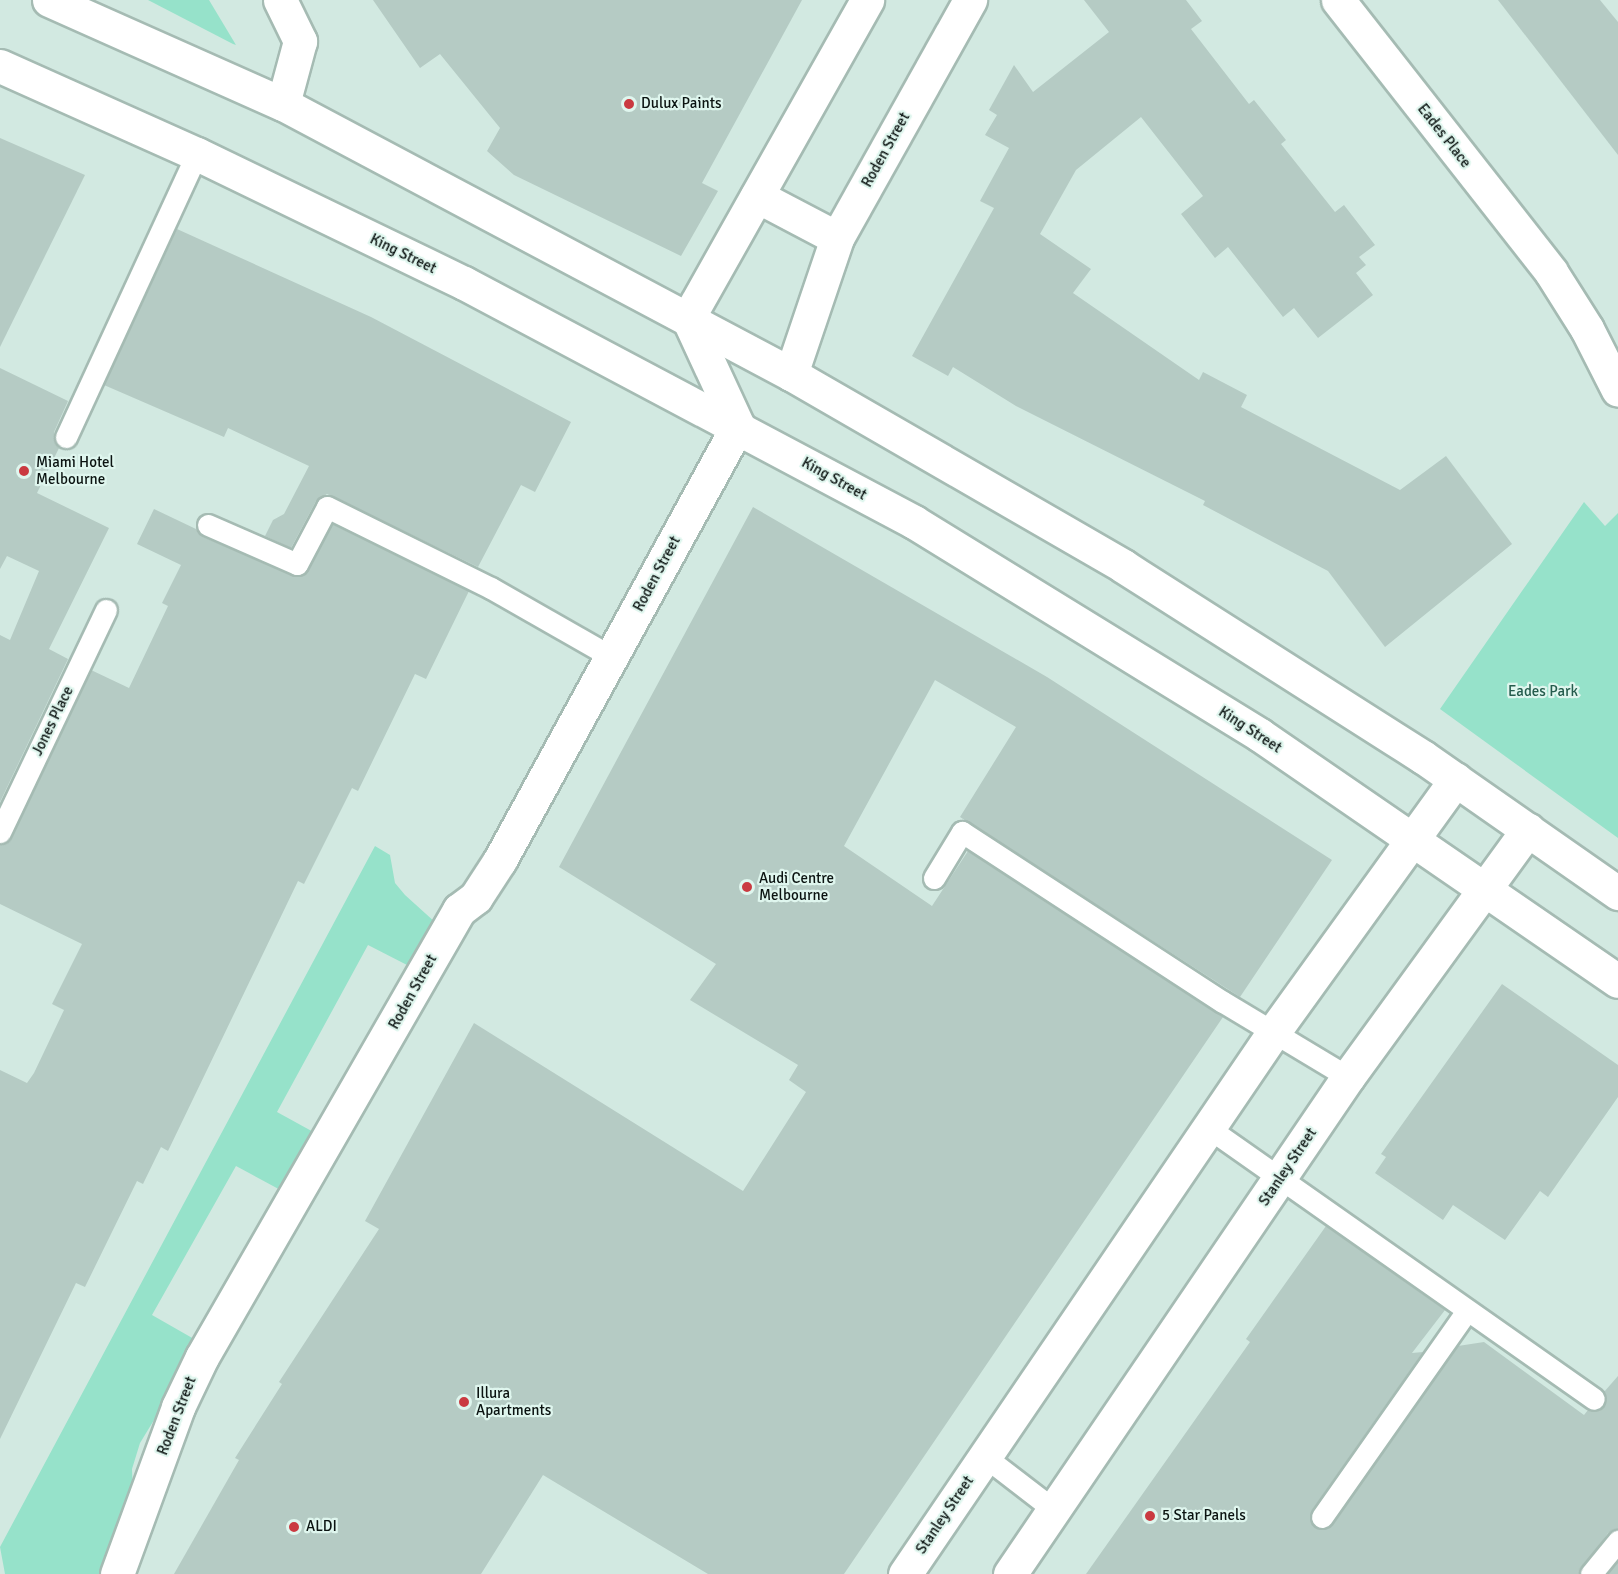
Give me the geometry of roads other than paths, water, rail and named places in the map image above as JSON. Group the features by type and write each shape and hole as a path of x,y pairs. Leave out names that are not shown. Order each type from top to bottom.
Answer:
{"main road":[{"path":"49,0 283,104 791,374 1123,566 1456,779 1618,892"},
{"path":"280,0 300,41 283,104"},
{"path":"688,318 867,0"},
{"name":"Roden Street","path":"791,374 837,238 970,0"},
{"name":"Eades Place","path":"1338,0 1551,272 1587,329 1618,390"},
{"name":"King Street","path":"0,66 197,154 464,283 738,426 914,522 1097,632 1413,838 1618,981"},
{"path":"757,196 837,238"},
{"name":"Eades Place","path":"1551,272 1618,339"},
{"path":"688,318 738,426"},
{"name":"Roden Street","path":"117,1574 194,1374 459,910 488,880 738,426"},
{"name":"Stanley Street","path":"905,1574 1210,1129 1275,1030 1456,779"},
{"name":"Stanley Street","path":"1010,1574 1348,1077 1528,829"}],"lane":[{"path":"66,437 197,154"},
{"path":"208,525 297,564 327,507 491,588 612,657"},
{"name":"Jones Place","path":"0,832 106,610"},
{"path":"934,878 962,832 1223,1002 1275,1030 1348,1077"},
{"path":"1210,1129 1282,1176 1467,1311 1594,1399"},
{"path":"1322,1517 1467,1311"},
{"path":"984,1456 1054,1510"},
{"path":"1591,1574 1618,1541"}],"place":[{"name":"Dulux Paints","path":"629,104"},
{"name":"Miami Hotel Melbourne","path":"24,471"},
{"name":"Audi Centre Melbourne","path":"747,887"},
{"name":"Illura Apartments","path":"464,1402"},
{"name":"5 Star Panels","path":"1150,1516"},
{"name":"ALDI","path":"294,1527"}],"park label":[{"name":"Eades Park","path":"1543,692"}]}
